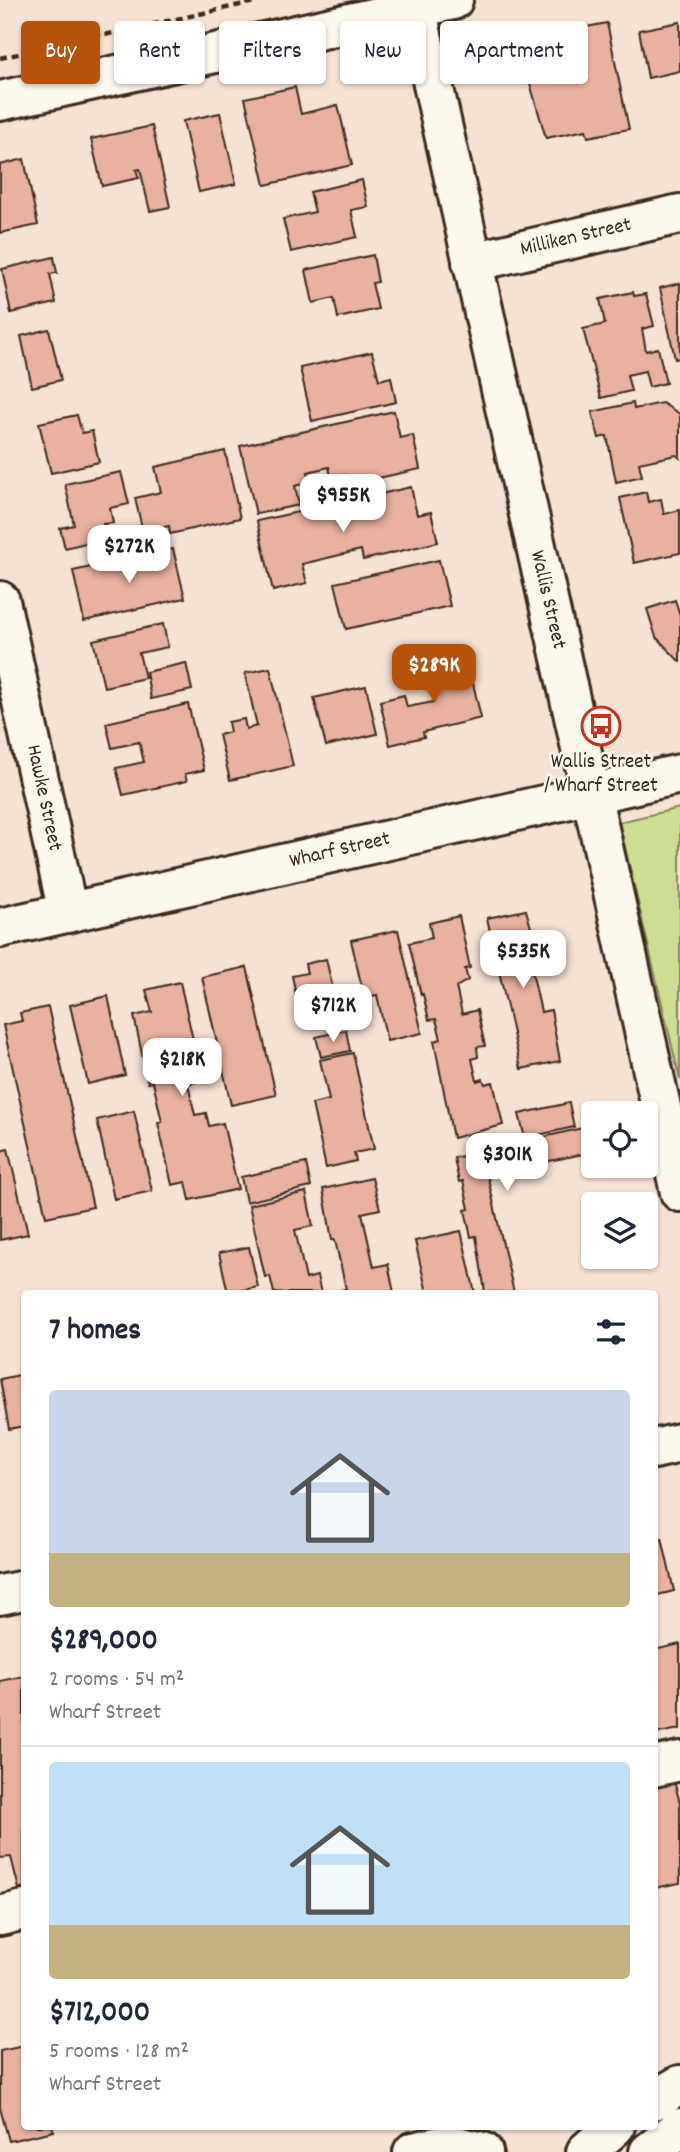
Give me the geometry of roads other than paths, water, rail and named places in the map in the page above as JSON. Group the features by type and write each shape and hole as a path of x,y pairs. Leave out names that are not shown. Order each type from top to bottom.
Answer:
{"street":[{"path":"0,101 453,0"},
{"name":"Wallis Street","path":"415,9 680,1192"},
{"name":"Milliken Street","path":"472,262 680,214"},
{"name":"Hawke Street","path":"0,601 68,913"},
{"name":"Wharf Street","path":"0,928 680,774"},
{"path":"658,1447 680,1443"},
{"path":"0,1595 21,1591"},
{"path":"658,1766 680,1761"},
{"path":"0,1916 21,1911"},
{"path":"658,2098 680,2085"},
{"path":"649,2152 680,2128"},
{"path":"586,2152 611,2130"},
{"path":"413,2152 448,2144 483,2152"}],"place":[{"name":"Wallis Street / Wharf Street","path":"601,726"}]}
